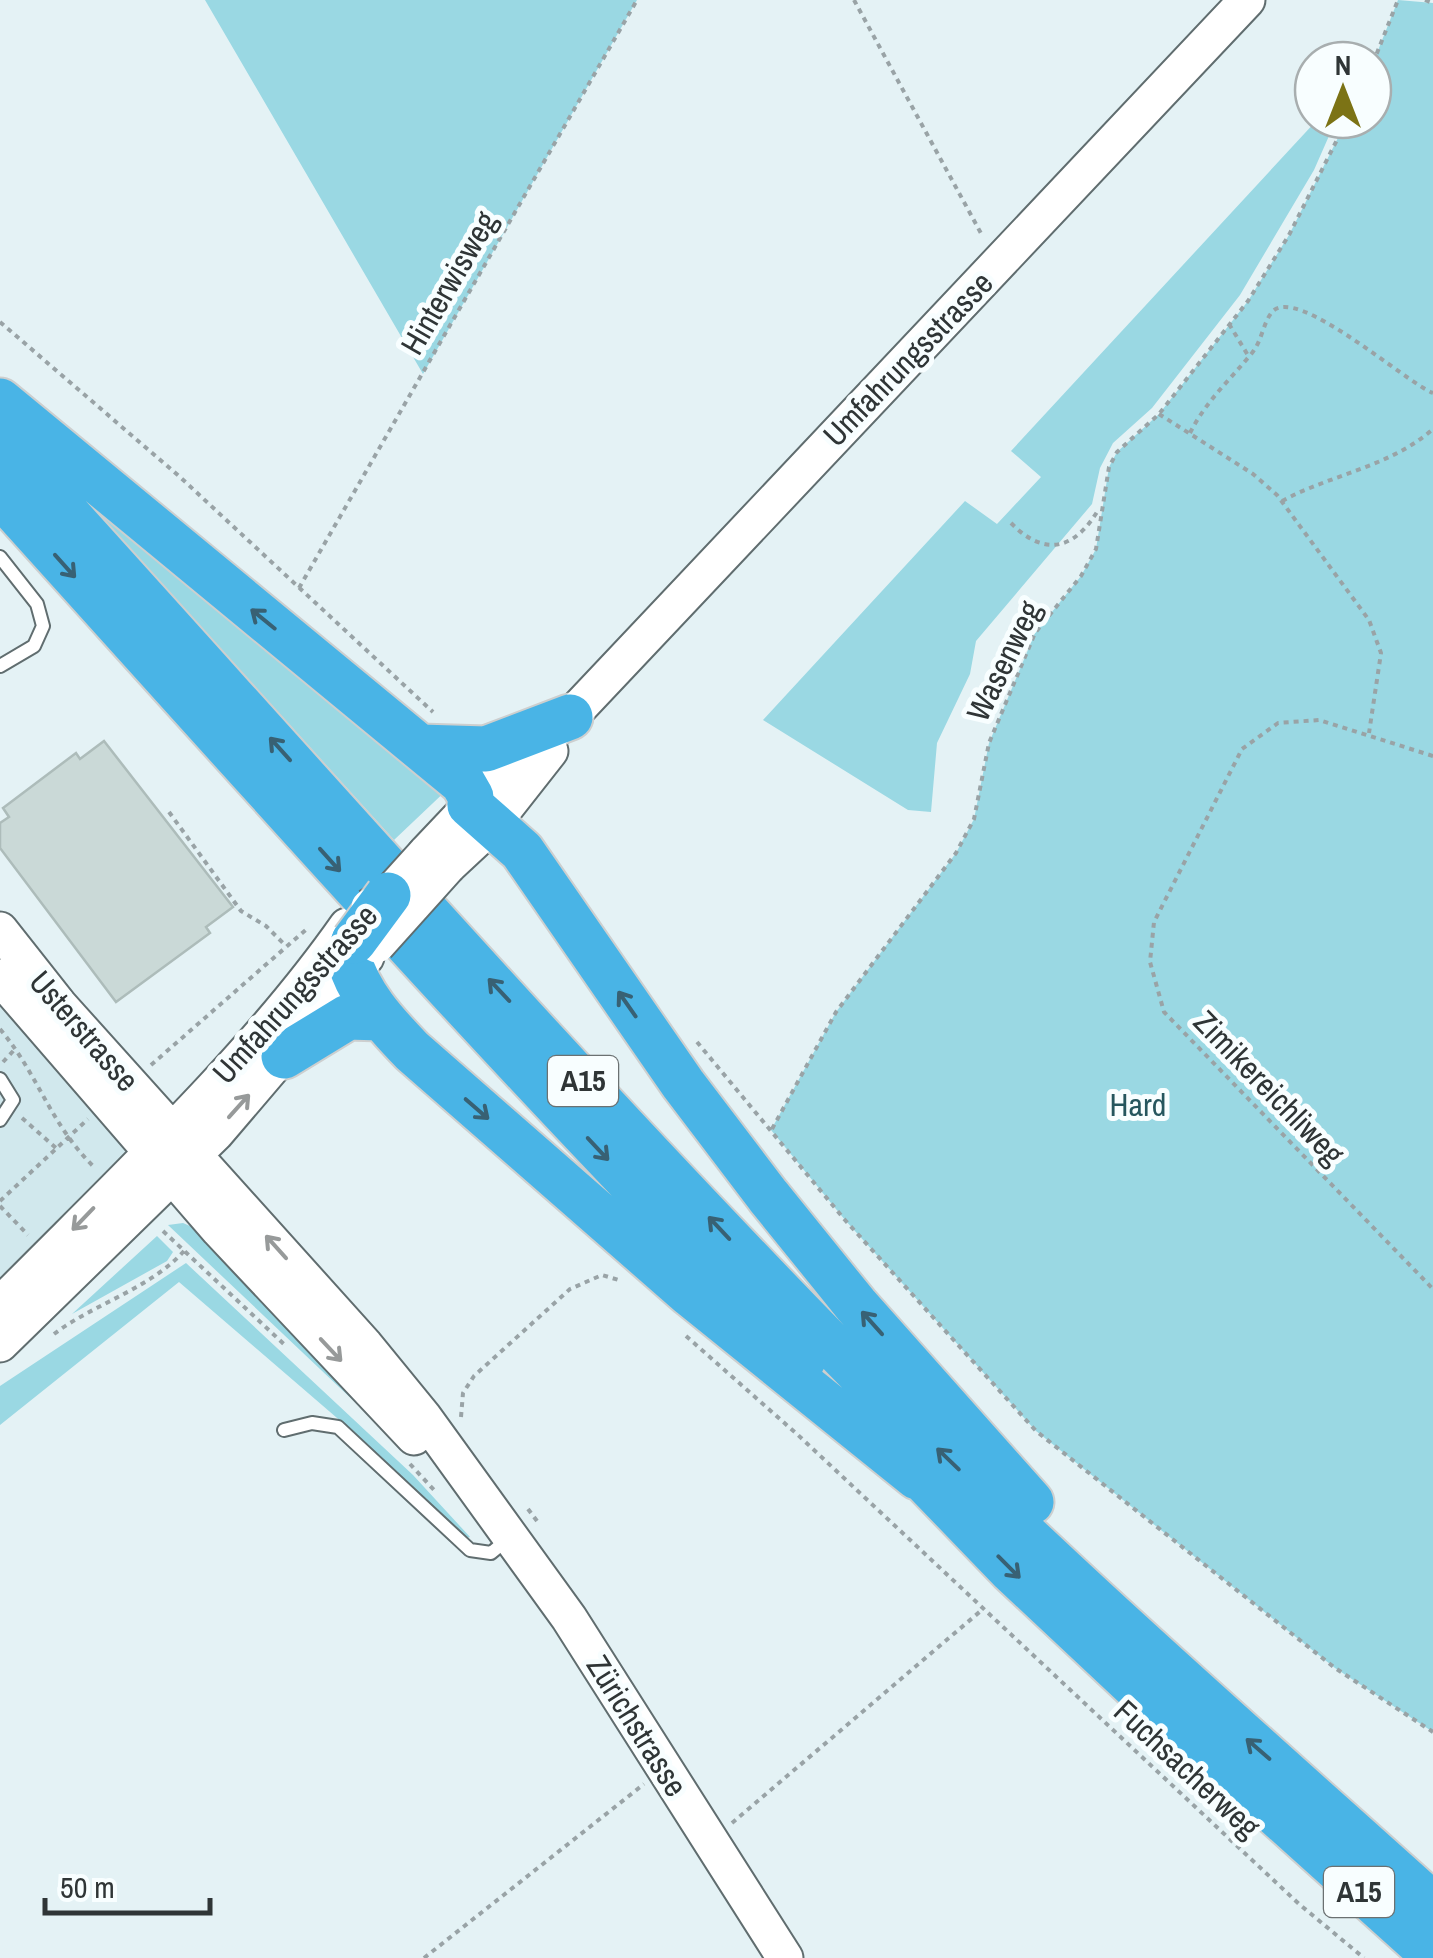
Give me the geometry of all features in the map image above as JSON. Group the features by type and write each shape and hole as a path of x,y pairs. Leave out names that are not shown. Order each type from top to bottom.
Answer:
{"highway":[{"path":"0,401 430,733 464,783 480,816 522,851 683,1084 856,1305 1196,1695"},
{"name":"A15","path":"0,440 728,1238 870,1384 1196,1695 1433,1905"},
{"name":"A15","path":"0,494 598,1150 1011,1570 1433,1955"},
{"path":"430,733 486,749 570,717"},
{"path":"388,895 351,942 381,1018 412,1051 690,1294 942,1496"},
{"path":"284,1056 348,1017 381,1018"}],"main road":[{"name":"Umfahrungsstrasse","path":"172,1153 320,964 351,942 480,816 545,760 570,717 1246,0"},
{"name":"Umfahrungsstrasse","path":"388,895 437,860"},
{"name":"Usterstrasse","path":"0,930 172,1153"},
{"name":"Umfahrungsstrasse","path":"172,1153 284,1056 351,942"},
{"name":"Usterstrasse","path":"0,977 172,1153"},
{"path":"0,1305 48,1256 172,1153"},
{"path":"0,1344 172,1153"},
{"name":"Zürichstrasse","path":"172,1153 365,1345 482,1500 526,1532 654,1784 785,1958"}],"lane":[{"path":"0,557 36,604 43,626 34,646 0,666"},
{"path":"0,1079 12,1094 10,1108 0,1120"},
{"path":"284,1430 312,1423 338,1427 470,1550 491,1552 526,1532"}],"path":[{"name":"Hinterwisweg","path":"299,588 637,0"},
{"path":"854,0 989,275"},
{"path":"1382,40 1398,0"},
{"path":"1425,0 1433,3"},
{"name":"Wasenweg","path":"1338,140 1289,235 1229,324 1159,414 1118,452 1104,480 1090,563 1042,620 995,724 974,820 956,852 836,1012 771,1130 844,1220 1036,1431 1335,1668 1433,1732"},
{"path":"1190,433 1207,400 1249,357 1275,309 1302,309 1433,393"},
{"path":"0,322 180,477 299,588 430,733"},
{"path":"1229,324 1249,357"},
{"path":"1159,414 1253,474 1282,501 1377,634 1381,660 1369,735"},
{"path":"1282,501 1324,480 1390,459 1433,429"},
{"path":"1011,524 1036,544 1048,546 1079,534 1100,508"},
{"name":"Zimikereichliweg","path":"1433,756 1319,720 1278,723 1242,749 1154,922 1150,962 1164,1012 1433,1289"},
{"path":"168,812 241,911 266,926 286,947"},
{"path":"144,1072 308,927 351,942"},
{"path":"0,1029 16,1048 66,1140 96,1170"},
{"path":"4,1061 16,1048"},
{"path":"10,1108 57,1149"},
{"path":"48,1256 0,1204 91,1116"},
{"path":"163,1231 296,1355"},
{"path":"44,1342 90,1308 155,1276 184,1251"},
{"path":"465,1428 460,1407 468,1384 556,1302 593,1277 610,1276 626,1284"},
{"name":"Fuchsacherweg","path":"684,1335 1270,1877 1364,1958"},
{"path":"408,1462 444,1501"},
{"path":"522,1500 526,1532"},
{"path":"729,1826 983,1609"},
{"path":"424,1958 654,1784"}],"shaded area":[{"path":"0,997 151,1150 0,1307"}],"green space":[{"path":"205,0 637,0 423,374"},
{"name":"Hard","path":"1398,0 1433,3 1433,1732 1335,1668 1036,1431 845,1220 771,1130 836,1012 956,853 974,819 989,743 1035,633 1081,576 1096,549 1109,467 1117,452 1159,414 1248,301 1289,235 1337,140 1393,140 1393,40 1382,40"},
{"path":"1299,140 1327,140 1314,170 1240,295 1152,408 1113,443 1100,468 1092,504 976,641 970,674 937,743 931,812 908,810 763,720 965,501 997,524 1041,477 1011,451"},
{"path":"39,448 452,785 394,840"},
{"path":"183,1223 197,1229 396,1441 168,1225"},
{"path":"157,1236 173,1252 167,1261 72,1314"},
{"path":"186,1263 413,1475 470,1537 464,1539 344,1424 179,1282 0,1425 0,1386"}],"building":[{"path":"104,741 233,907 206,927 210,933 116,1002 0,848 0,823 9,817 3,808 76,753 80,759"}]}
